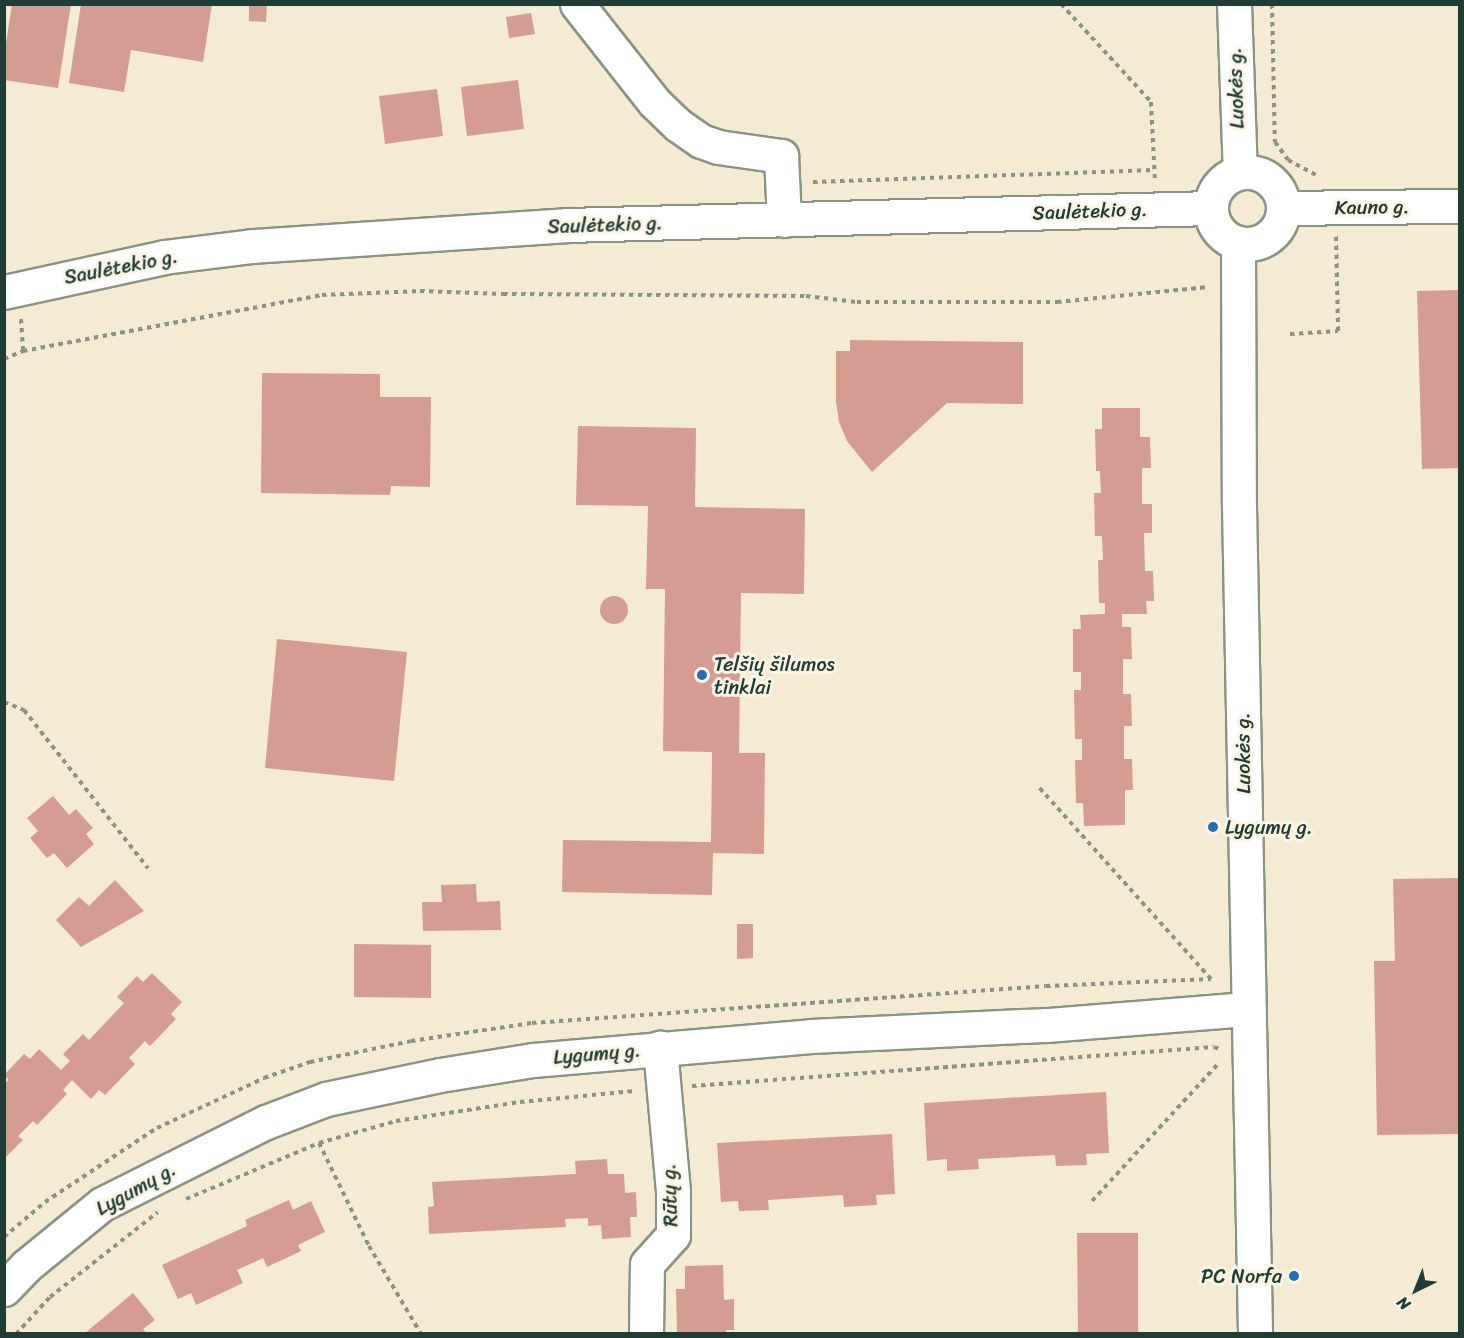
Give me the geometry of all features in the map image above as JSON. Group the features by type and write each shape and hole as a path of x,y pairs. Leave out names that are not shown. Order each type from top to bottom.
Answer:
{"street":[{"path":"577,4 654,102 678,125 701,141 718,147 781,156 784,220"},
{"name":"Luokės g.","path":"1234,4 1240,172"},
{"path":"1240,172 1253,172 1265,176 1275,184 1284,208 1281,221 1274,232 1258,242 1238,244 1218,231 1212,220 1210,208 1212,195 1218,184 1228,176 1240,172"},
{"name":"Kauno g.","path":"1284,208 1460,206"},
{"name":"Saulėtekio g.","path":"4,292 164,256 252,246 567,225 1210,208"},
{"name":"Luokės g.","path":"1238,244 1239,518 1255,1334"},
{"name":"Lygumų g.","path":"4,1289 26,1266 102,1204 266,1122 326,1099 440,1075 533,1060 811,1036 1047,1025 1248,1009"},
{"name":"Rūtų g.","path":"646,1334 647,1264 673,1235 673,1191 660,1048"}],"path":[{"path":"1061,4 1151,102 1154,170 1159,209"},
{"path":"1272,4 1275,142 1288,160 1308,173 1336,181 1338,331 1290,334"},
{"path":"782,183 1154,170"},
{"path":"4,359 23,351 322,296 420,291 503,294 806,296 857,302 1057,302 1238,284"},
{"path":"4,702 24,710 148,868"},
{"path":"319,1143 369,1246 421,1334"}],"building":[{"path":"12,4 71,4 58,88 4,80 4,56"},
{"path":"81,4 212,4 203,62 131,50 124,92 69,83"},
{"path":"249,4 267,4 266,22 249,21"},
{"path":"531,13 535,34 509,38 506,17"},
{"path":"518,80 524,129 467,136 461,87"},
{"path":"437,89 443,136 385,144 379,96"},
{"path":"1460,290 1460,468 1422,469 1417,291"},
{"path":"850,340 1023,342 1023,404 947,403 872,472 847,441 839,422 836,402 836,351 850,351"},
{"path":"262,373 380,374 380,397 431,397 430,487 391,486 390,495 261,493"},
{"path":"1102,408 1140,408 1140,437 1150,437 1151,468 1142,468 1142,504 1152,504 1152,533 1144,533 1145,571 1153,571 1154,601 1146,601 1147,614 1122,614 1122,627 1131,627 1132,659 1123,659 1123,694 1131,694 1132,726 1124,726 1124,759 1132,759 1133,790 1125,790 1125,825 1084,826 1083,803 1076,803 1075,760 1082,760 1082,739 1075,739 1074,690 1081,690 1081,672 1073,672 1073,629 1081,629 1080,615 1105,614 1105,603 1099,603 1098,560 1103,560 1102,536 1095,536 1094,493 1101,493 1100,471 1096,471 1095,429 1102,429"},
{"path":"578,426 696,428 695,507 805,509 804,594 741,593 739,753 765,753 764,854 713,853 712,895 562,892 563,840 711,842 712,752 663,751 665,589 646,589 648,506 576,505"},
{"path":"614,596 624,600 628,610 624,620 614,624 604,620 600,610 604,600"},
{"path":"277,639 407,652 394,781 265,768"},
{"path":"53,796 69,815 76,809 93,828 86,834 94,844 67,868 54,853 47,858 30,838 38,831 27,818"},
{"path":"1460,878 1460,1134 1377,1135 1374,961 1395,961 1393,879"},
{"path":"115,880 144,911 81,947 56,920 79,897 89,906"},
{"path":"476,884 477,902 500,901 501,930 423,931 422,902 442,902 441,885"},
{"path":"737,924 753,924 753,958 737,959"},
{"path":"354,944 431,945 431,998 354,997"},
{"path":"152,973 182,1002 171,1014 176,1019 150,1046 145,1041 129,1058 135,1064 105,1095 99,1090 91,1099 72,1080 63,1090 67,1094 37,1125 33,1121 18,1136 23,1140 4,1159 4,1084 9,1080 4,1075 24,1054 30,1059 39,1049 61,1070 70,1061 63,1054 83,1034 89,1040 124,1003 117,997 137,976 143,982"},
{"path":"1106,1092 1109,1153 1086,1154 1087,1165 1056,1166 1055,1155 978,1159 979,1169 947,1171 947,1159 927,1161 924,1103"},
{"path":"892,1134 895,1194 876,1195 877,1205 844,1207 843,1195 768,1200 769,1210 739,1211 738,1201 721,1202 717,1143"},
{"path":"607,1159 608,1174 624,1174 625,1193 636,1192 637,1217 630,1217 631,1237 602,1239 601,1225 588,1226 588,1218 565,1219 566,1227 429,1234 428,1207 434,1206 432,1182 576,1174 575,1161"},
{"path":"289,1200 293,1210 311,1201 325,1232 298,1245 301,1251 267,1267 263,1258 237,1270 243,1283 196,1305 191,1293 178,1299 162,1265 247,1226 245,1220"},
{"path":"1077,1233 1138,1233 1138,1334 1078,1334"},
{"path":"723,1265 724,1300 734,1299 734,1330 726,1330 726,1334 677,1333 676,1289 685,1289 685,1266"},
{"path":"133,1293 155,1320 143,1329 147,1334 84,1334"}],"place":[{"name":"Telšių šilumos tinklai","path":"702,675"},
{"name":"Lygumų g.","path":"1213,827"},
{"name":"PC Norfa","path":"1294,1276"}]}
